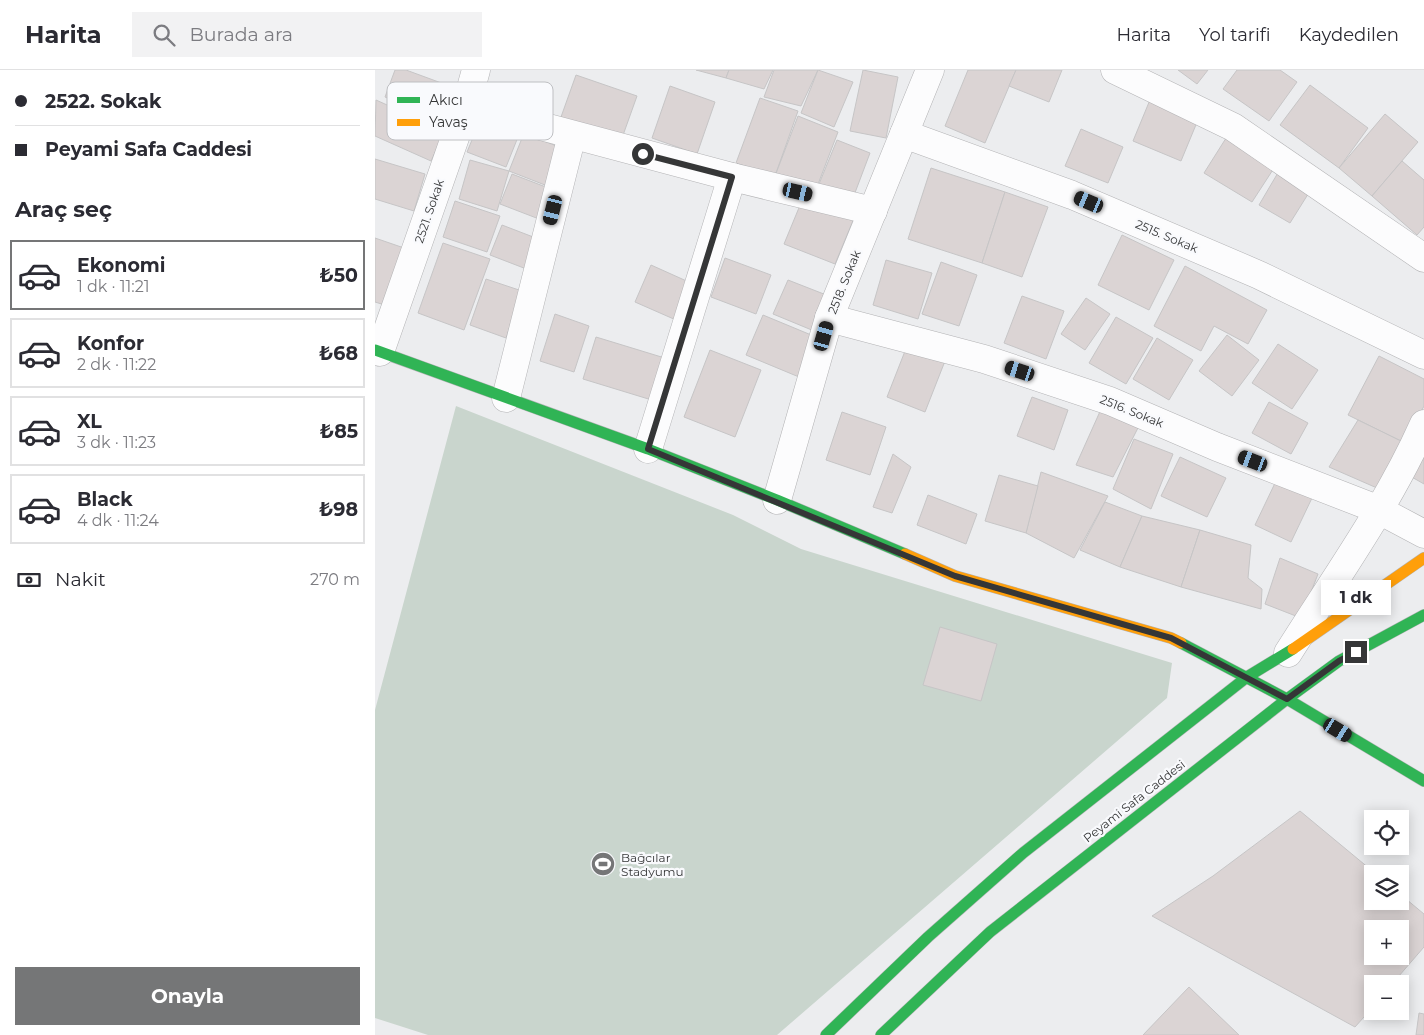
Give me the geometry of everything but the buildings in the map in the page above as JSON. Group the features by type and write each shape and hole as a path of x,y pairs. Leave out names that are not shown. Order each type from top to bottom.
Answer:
{"main road":[{"path":"378,351 648,449 777,500 955,576 1171,638 1287,699 1424,781"},
{"path":"826,1035 928,937 1023,853 1247,677 1288,653 1424,558"},
{"name":"Peyami Safa Caddesi","path":"881,1035 990,932 1287,699 1339,661 1424,614"}],"street":[{"name":"2518. Sokak","path":"777,500 829,318 929,70"},
{"path":"1115,70 1233,127 1424,258"},
{"path":"553,130 732,177 873,211"},
{"name":"2515. Sokak","path":"904,134 1081,199 1259,275 1424,355"},
{"path":"506,398 572,135"},
{"name":"2521. Sokak","path":"378,351 454,140"},
{"path":"648,449 732,177"},
{"name":"2516. Sokak","path":"829,318 984,359 1110,401 1217,447 1377,509 1424,534"},
{"path":"1288,653 1412,452 1424,424"}],"shaded area":[{"name":"Bağcılar Stadyumu","path":"456,406 733,515 801,549 1172,663 1167,698 777,1035 428,1035 375,1018 375,710"}],"traffic: fast":[{"path":"375,350 648,449 777,500 905,554"},
{"path":"881,1035 990,932 1287,699 1339,661 1424,615"},
{"path":"1181,643 1287,699 1424,781"},
{"path":"826,1035 928,937 1023,853 1247,677 1293,649"}],"traffic: slow":[{"path":"905,554 955,576 1171,638 1181,643"},
{"path":"1293,649 1424,558"}],"place":[{"name":"Bağcılar Stadyumu","path":"603,864"}],"route":[{"path":"643,154 732,177 648,449 777,500 955,576 1171,638 1287,699 1339,661 1356,652"}]}
